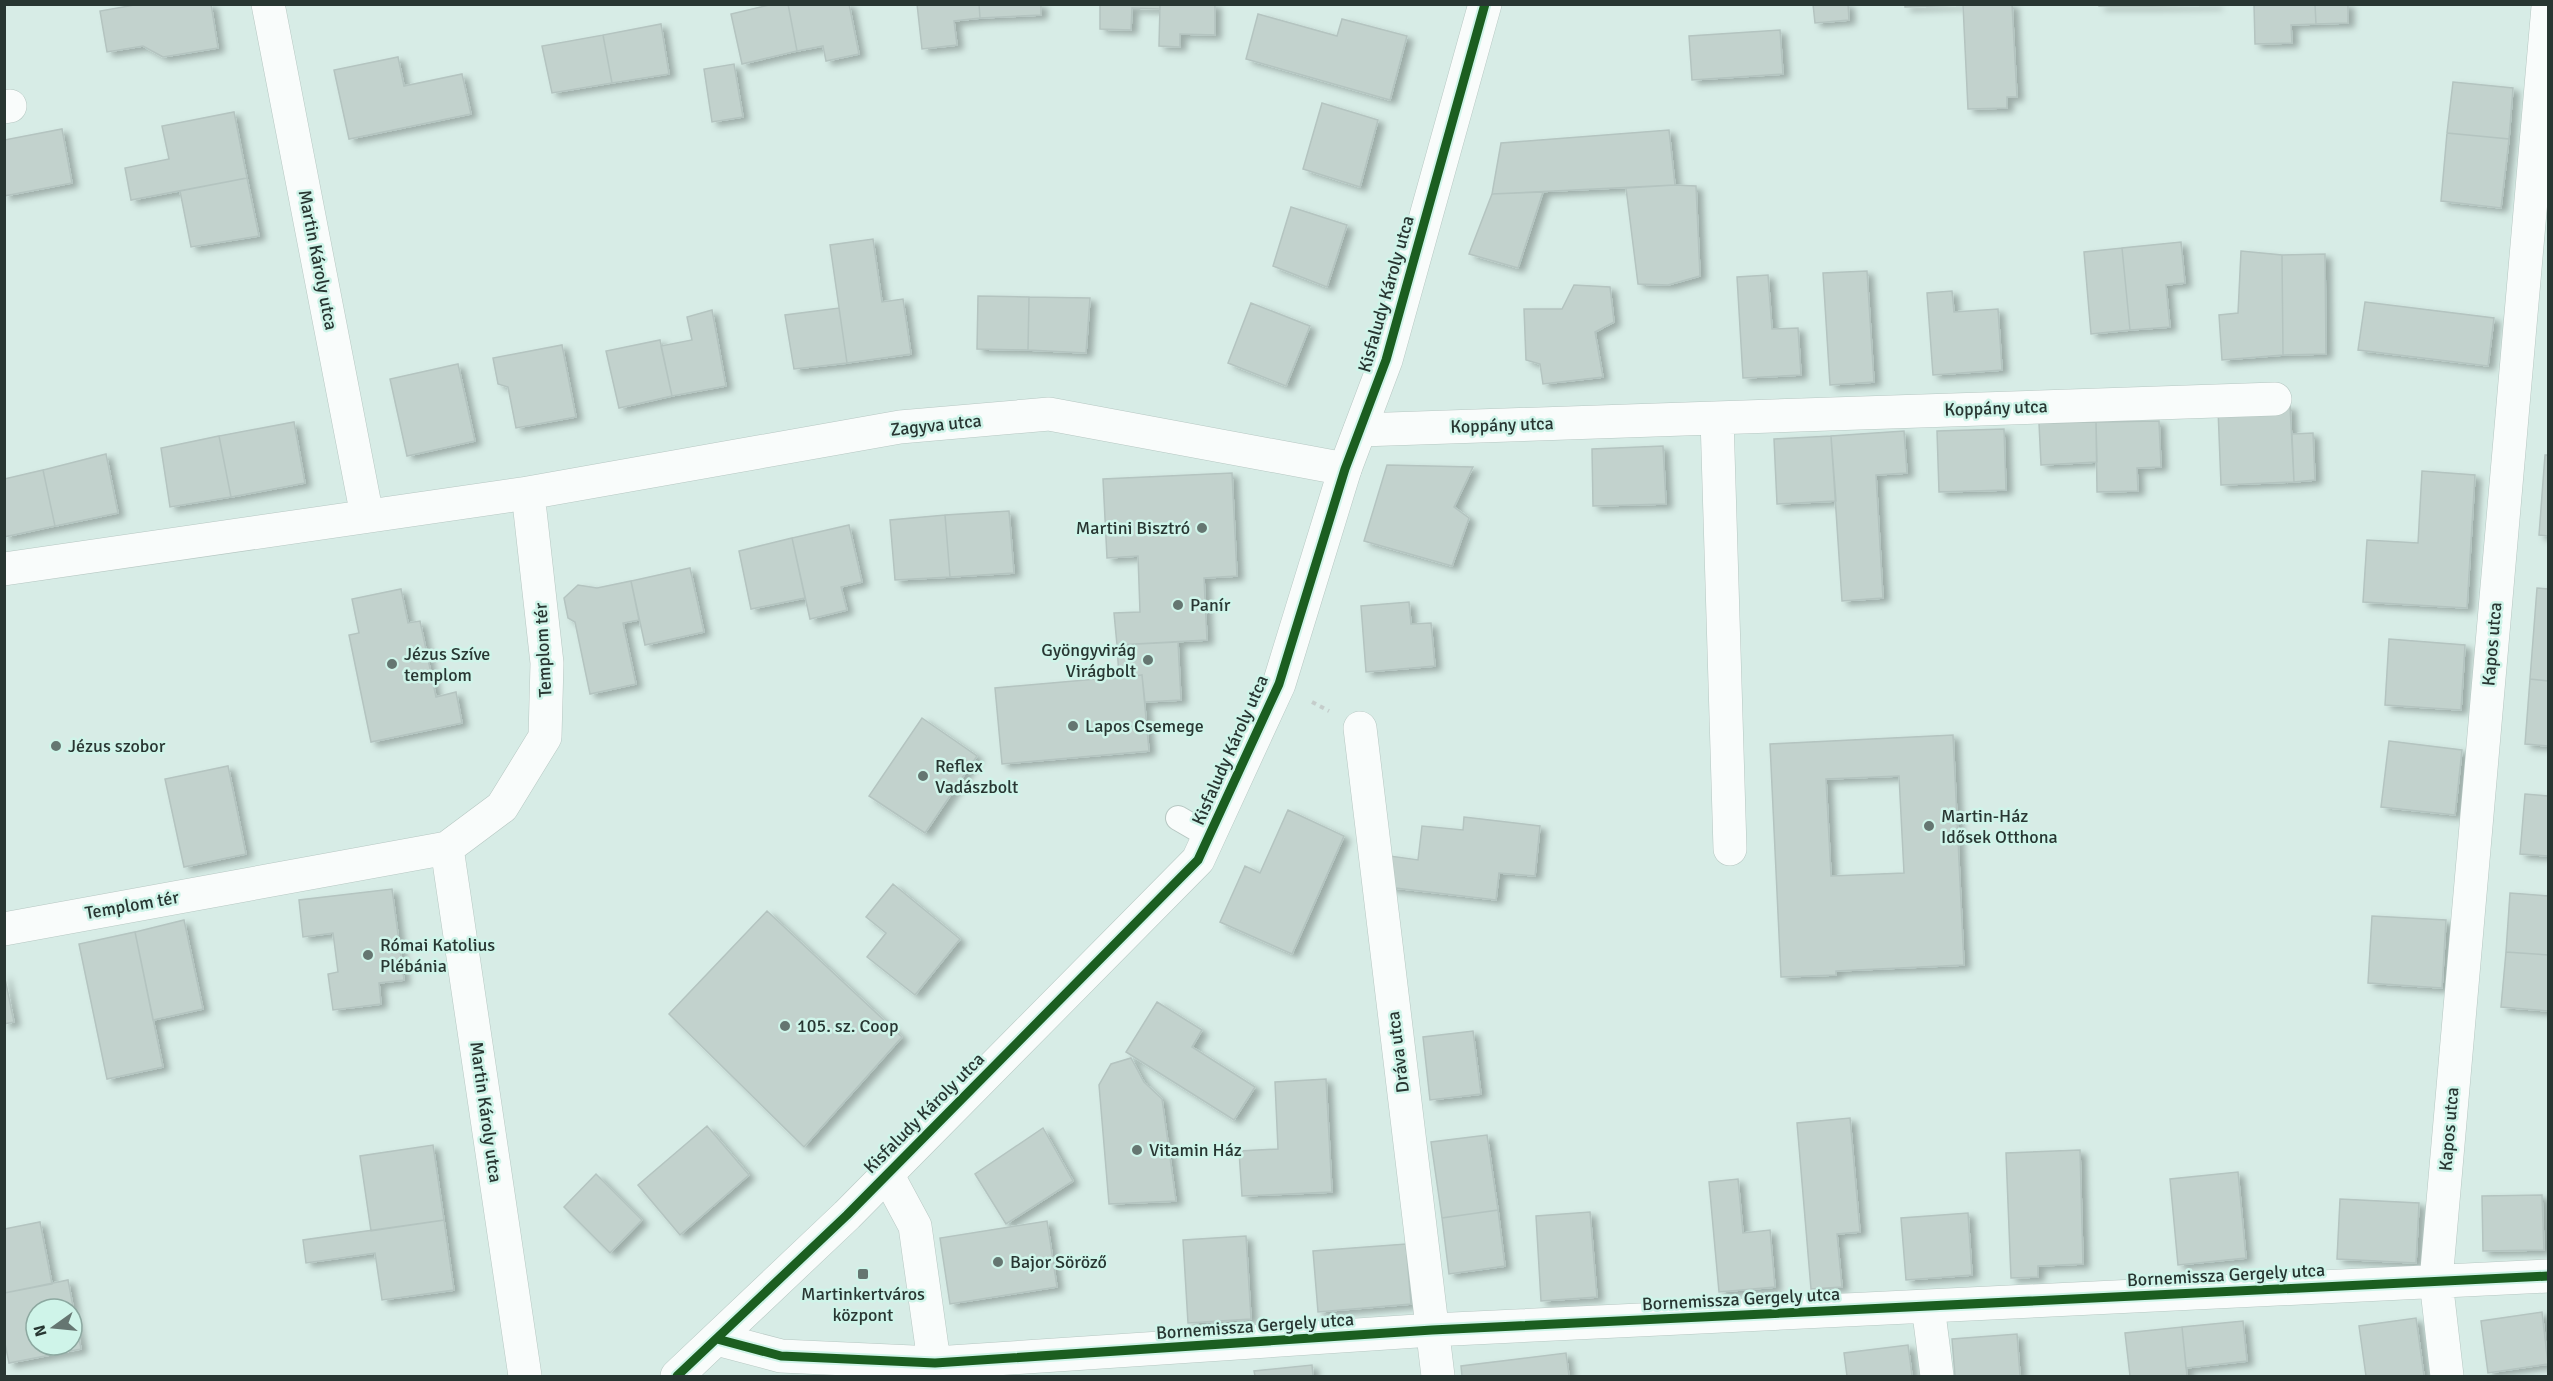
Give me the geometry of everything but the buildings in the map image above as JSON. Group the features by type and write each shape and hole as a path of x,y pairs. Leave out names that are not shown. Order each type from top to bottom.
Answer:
{"street":[{"name":"Martin Károly utca","path":"268,4 367,516"},
{"name":"Kisfaludy Károly utca","path":"677,1377 887,1174 1198,860 1280,684 1345,469 1386,360 1485,4"},
{"name":"Kapos utca","path":"2447,1377 2436,1281 2548,7"},
{"name":"Koppány utca","path":"1360,430 2275,399"},
{"name":"Zagyva utca","path":"528,493 900,427 1049,414 1345,469"},
{"path":"1717,418 1730,849"},
{"path":"4,569 528,493"},
{"name":"Templom tér","path":"4,929 447,848 502,807 545,737 547,663 528,493"},
{"name":"Dráva utca","path":"1360,728 1438,1377"},
{"name":"Martin Károly utca","path":"447,848 525,1377"},
{"name":"Kisfaludy Károly utca","path":"887,1174 915,1226 936,1370"},
{"name":"Bornemissza Gergely utca","path":"936,1370 1432,1330 2548,1276"},
{"path":"1928,1306 1937,1377"},
{"path":"717,1339 781,1356 936,1370"}],"lane":[{"path":"1179,818 1209,836"}],"path":[{"path":"1280,684 1360,728"}],"cycle path":[{"path":"677,1376 847,1215 1198,860 1279,684 1345,469 1386,360 1485,4"},
{"path":"717,1339 781,1356 935,1363 1432,1330 2548,1276"}],"place":[{"name":"Martini Bisztró","path":"1202,528"},
{"name":"Panír","path":"1178,605"},
{"name":"Gyöngyvirág Virágbolt","path":"1148,660"},
{"name":"Jézus Szíve templom","path":"392,664"},
{"name":"Lapos Csemege","path":"1073,726"},
{"name":"Jézus szobor","path":"56,746"},
{"name":"Reflex Vadászbolt","path":"923,776"},
{"name":"Martin-Ház Idősek Otthona","path":"1929,826"},
{"name":"Római Katolius Plébánia","path":"368,955"},
{"name":"105. sz. Coop","path":"785,1026"},
{"name":"Vitamin Ház","path":"1137,1150"},
{"name":"Bajor Söröző","path":"998,1262"},
{"name":"Martinkertváros központ","path":"863,1274"}]}
